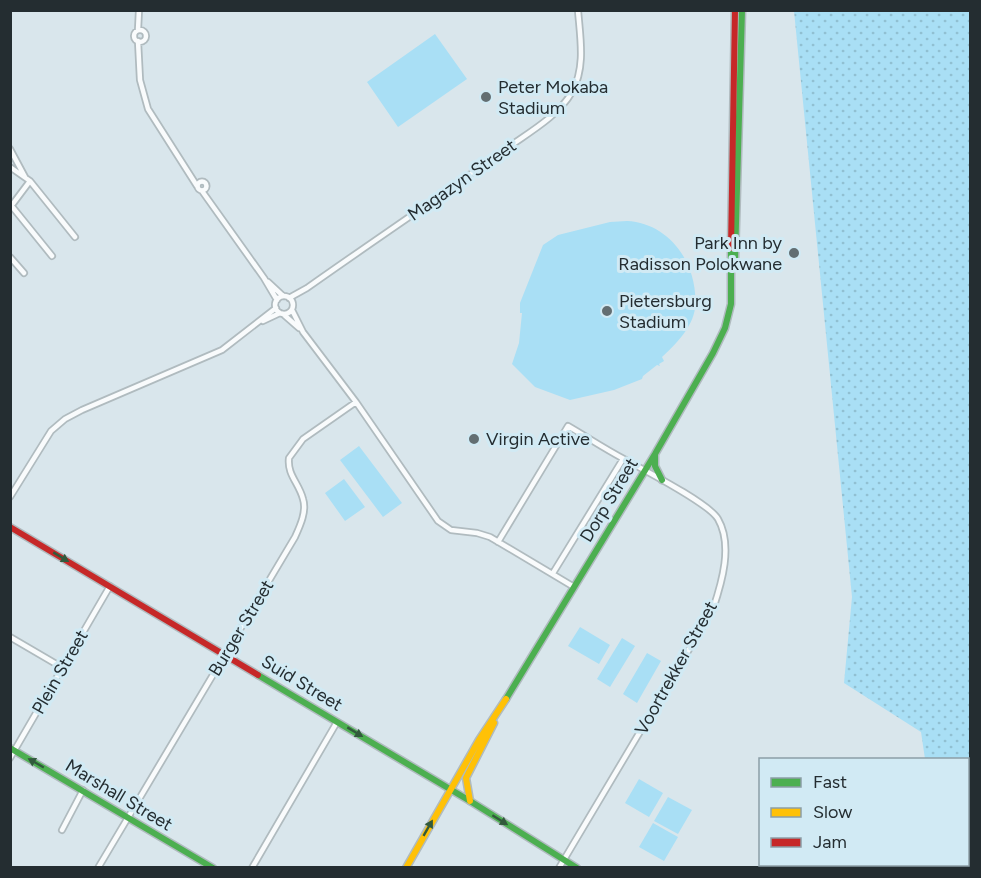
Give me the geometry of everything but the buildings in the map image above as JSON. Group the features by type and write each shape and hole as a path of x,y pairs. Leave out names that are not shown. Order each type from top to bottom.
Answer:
{"street":[{"path":"139,10 140,30 135,36 141,41"},
{"name":"Magazyn Street","path":"289,298 455,186 558,109 573,91 580,68 578,10"},
{"name":"Dorp Street","path":"735,10 737,70"},
{"name":"Dorp Street","path":"406,867 450,789 655,454 725,328 731,295 731,168 742,10"},
{"path":"10,497 44,440 61,421 209,357 222,350 276,308 277,300 264,278 204,190 199,190 199,184 148,109 140,80 139,57 141,41 146,35 140,30"},
{"path":"10,149 28,180 75,237"},
{"path":"10,167 28,180"},
{"path":"28,180 11,205 52,256"},
{"path":"10,257 24,273"},
{"path":"264,278 293,303 292,310 303,332 356,402 438,521 451,530 484,535 574,587"},
{"name":"Magazyn Street","path":"293,303 307,288"},
{"path":"277,300 283,296"},
{"path":"276,308 303,332"},
{"path":"258,323 292,310"},
{"name":"Burger Street","path":"98,867 300,526 304,508 303,498 290,472 289,458 303,439 356,402"},
{"name":"Voortrekker Street","path":"498,542 568,426 662,480 708,510 718,519 724,546 721,581 713,609 706,623 559,867"},
{"path":"655,454 655,466 662,480"},
{"path":"553,573 622,459"},
{"name":"Suid Street","path":"10,527 577,867"},
{"name":"Plein Street","path":"10,758 110,586"},
{"path":"10,637 63,668"},
{"name":"Dorp Street","path":"470,801 466,778 490,734 497,714"},
{"path":"252,867 337,722"},
{"name":"Marshall Street","path":"13,750 213,867"},
{"path":"62,830 83,790"}],"shaded area":[{"path":"794,11 970,11 970,867 946,866 969,866 969,758 925,758 921,732 844,683 852,597"},
{"name":"Peter Mokaba Stadium","path":"435,34 467,79 398,127 367,82"},
{"name":"Pietersburg Stadium","path":"627,221 656,229 679,249 687,262 695,292 695,308 691,322 678,341 662,357 664,361 659,364 660,366 657,365 642,379 614,390 570,400 535,387 512,364 519,343 522,313 520,313 520,303 543,245 558,235 610,222"},
{"path":"359,446 402,503 383,517 340,460"},
{"path":"344,479 365,507 345,521 325,493"},
{"path":"580,627 610,645 599,664 568,646"},
{"path":"622,638 635,646 610,687 597,679"},
{"path":"647,653 661,661 637,703 623,694"},
{"path":"639,779 663,793 649,817 625,803"},
{"path":"668,797 692,810 678,834 654,821"},
{"path":"653,823 678,837 664,861 639,847"}],"traffic: fast":[{"path":"735,259 742,10"},
{"path":"506,699 655,454 713,353 725,328 731,304 731,248"},
{"path":"655,455 655,466 662,480"},
{"path":"258,675 470,801 577,868"},
{"path":"10,748 213,868"}],"traffic: slow":[{"path":"406,868 479,740 506,699"},
{"path":"470,801 466,778 494,723"}],"traffic: jam":[{"path":"731,248 735,10"},
{"path":"10,527 258,675"}],"place":[{"name":"Peter Mokaba Stadium","path":"486,97"},
{"name":"Park Inn by Radisson Polokwane","path":"794,253"},
{"name":"Pietersburg Stadium","path":"607,311"},
{"name":"Virgin Active","path":"474,439"}]}
